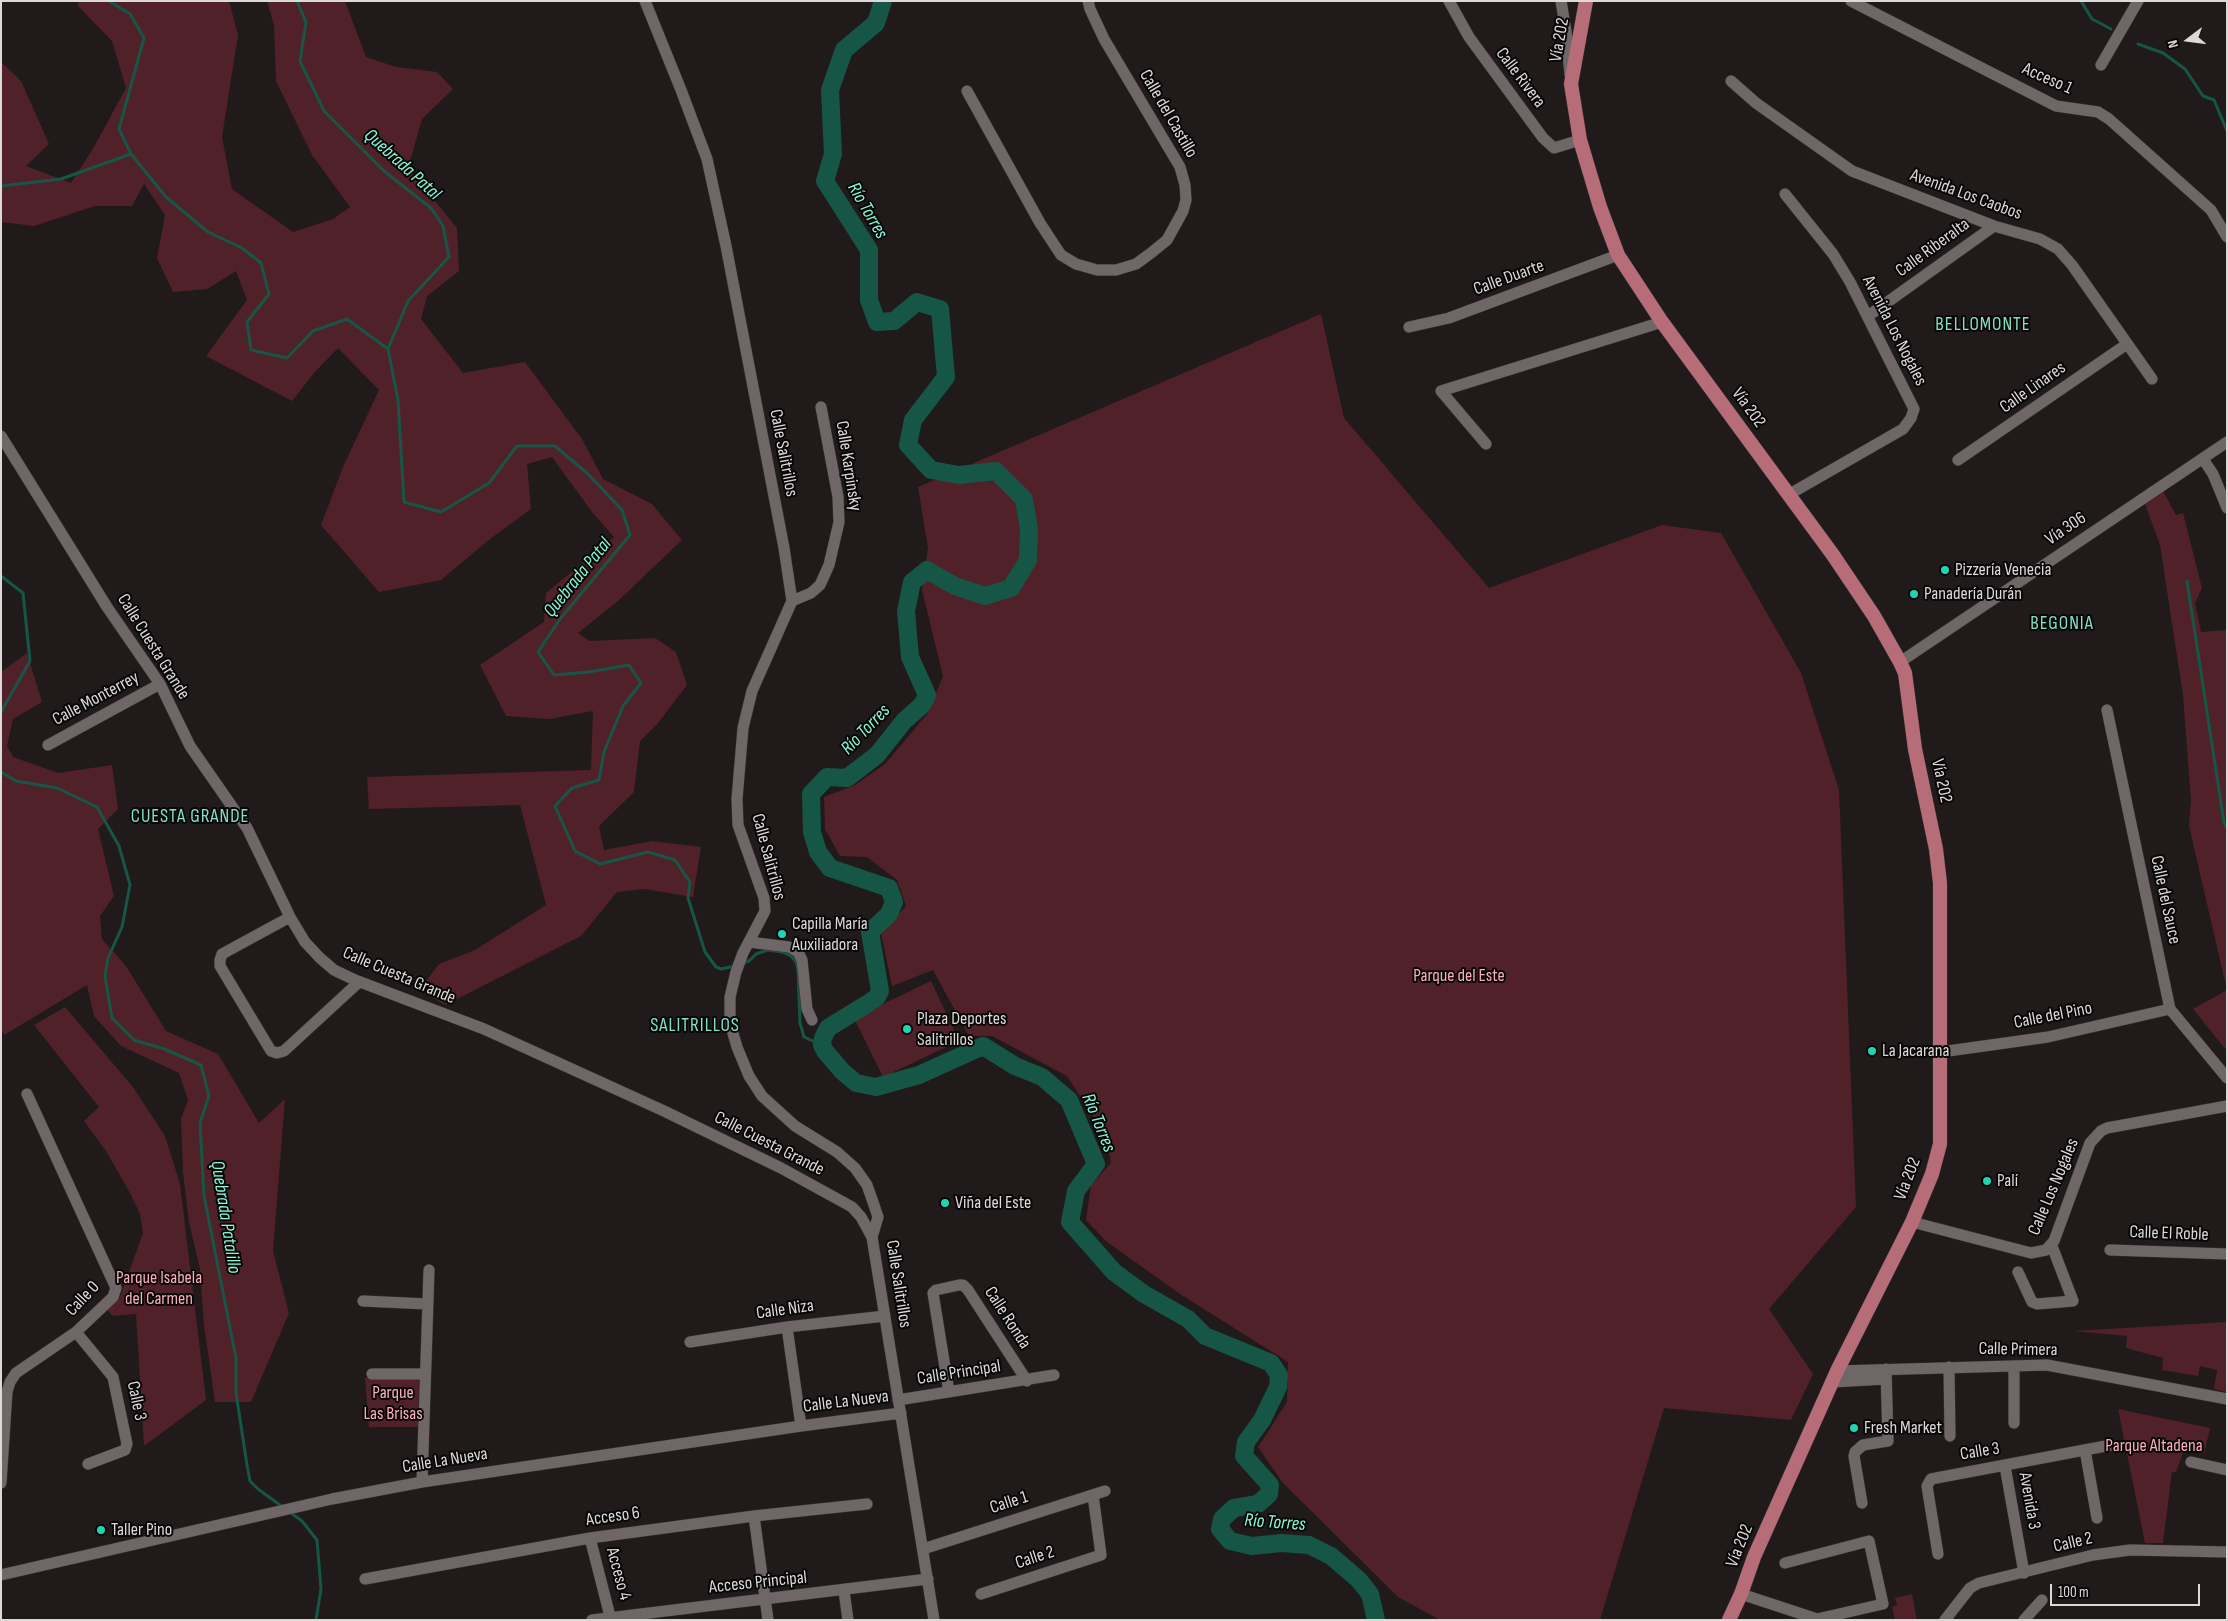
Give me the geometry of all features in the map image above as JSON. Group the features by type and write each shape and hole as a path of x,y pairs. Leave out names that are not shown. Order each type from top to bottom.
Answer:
{"main road":[{"name":"Vía 202","path":"1586,1 1571,84 1580,140 1600,207 1618,255 1662,322 1874,616 1900,662 1905,673 1915,749 1936,849 1940,883 1940,1144 1932,1174 1912,1222 1835,1376 1754,1557 1741,1594 1729,1620"}],"street":[{"name":"Calle del Castillo","path":"967,91 1040,223 1061,255 1076,264 1097,270 1116,270 1136,264 1152,253 1167,240 1184,211 1186,200 1185,185 1180,167 1104,39 1088,1"},
{"name":"Calle Rivera","path":"1450,1 1469,37 1543,138 1554,148 1580,140"},
{"path":"1560,1 1566,30 1571,84"},
{"name":"Acceso 1","path":"1851,1 2056,106 2098,112 2210,210 2227,237"},
{"path":"2101,65 2138,1"},
{"name":"Calle Salitrillos","path":"650,4 706,159 726,246 792,601 752,691 743,728 737,799 738,825 764,898 765,911 743,953 736,972 730,997 730,1023 737,1047 749,1076 762,1096 795,1126 838,1152 855,1168 867,1185 878,1217 872,1237 934,1620"},
{"name":"Avenida Los Caobos","path":"1731,80 1756,102 1852,171 1994,226 2040,239 2058,249 2152,379"},
{"name":"Avenida Los Nogales","path":"1785,194 1833,254 1850,282 1914,409 1911,418 1903,429 1788,495"},
{"name":"Calle Riberalta","path":"1868,316 1994,226"},
{"name":"Calle Duarte","path":"1409,327 1449,318 1618,255"},
{"path":"1486,444 1440,392 1662,322"},
{"name":"Calle Linares","path":"1958,460 2127,344"},
{"name":"Calle Karpinsky","path":"792,601 811,593 820,585 829,565 839,522 838,497 821,407"},
{"name":"Calle Cuesta Grande","path":"1,436 107,606 160,684 190,746 247,828 290,917 305,942 320,958 334,970 360,982 484,1029 664,1111 781,1168 852,1207 861,1217 872,1237"},
{"name":"Vía 306","path":"1900,662 2227,442"},
{"path":"2203,459 2213,474 2227,508"},
{"name":"Calle Monterrey","path":"48,745 160,684"},
{"name":"Calle del Sauce","path":"2107,710 2170,1009 2227,1078"},
{"path":"290,917 222,954 220,960 220,966 271,1050 277,1053 284,1051 360,982"},
{"path":"749,942 788,947 798,952 802,960 807,1009 812,1020"},
{"name":"Calle del Pino","path":"1941,1052 2048,1037 2170,1009"},
{"name":"Calle 0","path":"1,1483 7,1392 10,1382 16,1374 76,1332 113,1297 116,1288 27,1094"},
{"name":"Calle Los Nogales","path":"1912,1222 2031,1253 2046,1250 2052,1246 2090,1143 2101,1131 2107,1128 2227,1106"},
{"path":"2018,1272 2032,1302 2037,1304 2073,1301 2052,1246"},
{"name":"Calle El Roble","path":"2110,1250 2227,1254"},
{"path":"422,1482 429,1270"},
{"name":"Calle Ronda","path":"949,1392 933,1293 936,1290 959,1285 963,1285 968,1290 1027,1381"},
{"path":"363,1301 428,1304"},
{"name":"Calle Niza","path":"690,1342 787,1327 885,1316"},
{"path":"787,1327 801,1426"},
{"name":"Calle 3","path":"76,1332 113,1377 127,1444 125,1450 88,1464"},
{"name":"Calle Primera","path":"1835,1376 1886,1374 1949,1367 2047,1365 2227,1398"},
{"path":"2014,1366 2014,1423"},
{"path":"1949,1367 1950,1436"},
{"path":"372,1374 425,1374"},
{"path":"1862,1503 1854,1456 1855,1452 1863,1446 1888,1441 1886,1374"},
{"name":"Calle Principal","path":"898,1400 1054,1376"},
{"name":"Calle La Nueva","path":"1,1575 278,1513 332,1498 422,1482 900,1413"},
{"name":"Calle 3","path":"1938,1554 1928,1493 1928,1482 1937,1477 2111,1445"},
{"path":"2085,1450 2097,1518"},
{"path":"2190,1462 2227,1470"},
{"name":"Avenida 3","path":"2005,1466 2024,1573"},
{"name":"Calle 1","path":"923,1549 1105,1491"},
{"name":"Calle 2","path":"981,1594 1101,1555 1093,1495"},
{"name":"Acceso 6","path":"366,1579 590,1538 754,1516 867,1504"},
{"path":"754,1516 768,1620"},
{"name":"Acceso 4","path":"590,1538 611,1618"},
{"path":"1741,1594 1817,1619 1883,1604 1869,1541 1785,1563"},
{"name":"Calle 2","path":"1945,1620 1970,1588 1979,1583 2093,1555 2130,1550 2227,1552"},
{"name":"Acceso Principal","path":"592,1620 690,1614 765,1599 844,1591 928,1579"},
{"path":"844,1591 848,1620"},
{"path":"2024,1620 2042,1600"}],"green space":[{"path":"78,1 229,1 238,35 222,137 232,189 293,232 333,219 350,207 312,155 276,81 274,25 267,1 345,1 366,57 396,67 437,72 453,89 422,119 408,168 457,228 459,271 427,296 421,319 463,373 525,362 582,439 603,479 652,504 682,540 618,601 578,633 589,641 655,638 676,652 687,685 658,723 640,741 634,792 599,826 604,850 652,841 701,847 693,897 645,889 617,892 581,936 445,1005 419,990 439,964 475,950 546,905 520,805 369,809 367,777 591,770 593,711 549,719 506,716 480,665 544,622 546,593 614,537 592,512 552,457 527,464 531,509 490,539 441,580 379,592 321,525 343,467 379,390 338,348 314,373 292,401 206,356 247,300 236,271 207,289 173,292 157,258 165,215 144,184 132,206 95,206 34,226 1,222 1,62 21,81 49,144 26,166 71,183 94,147 126,88 112,41 78,6"},
{"name":"Parque del Este","path":"1321,314 1344,418 1489,588 1662,525 1721,533 1801,673 1839,790 1856,1207 1769,1309 1813,1374 1791,1420 1664,1408 1600,1620 1440,1620 1398,1597 1283,1483 1258,1447 1287,1402 1288,1362 1180,1294 1107,1242 1086,1220 1091,1185 1111,1163 1106,1136 1067,1076 992,1036 969,1036 933,970 892,986 881,933 906,906 897,880 867,857 840,856 825,829 824,797 855,785 885,764 928,713 943,676 922,590 928,548 918,487"},
{"path":"2163,491 2176,515 2183,513 2202,588 2195,603 2201,632 2227,630 2227,990 2189,826 2191,800 2183,695 2160,545 2144,501"},
{"path":"27,653 42,702 13,719 7,746 13,757 58,773 112,765 118,809 98,829 114,896 100,916 102,939 126,966 166,1031 218,1054 259,1123 285,1099 273,1251 289,1313 251,1402 215,1402 204,1325 200,1269 189,1222 183,1172 181,1119 188,1100 179,1073 121,1046 94,1016 87,985 4,1035 1,1028 1,672"},
{"name":"Plaza Deportes Salitrillos","path":"931,981 959,1041 883,1077 854,1018"},
{"path":"2227,990 2227,1051 2193,1009"},
{"name":"Parque Isabela del Carmen","path":"65,1007 133,1087 165,1136 180,1184 206,1400 144,1446 136,1314 113,1316 107,1310 120,1297 143,1233 140,1214 106,1151 84,1121 99,1107 34,1025"},
{"path":"2227,1322 2227,1392 2214,1389 2217,1370 2200,1366 2198,1376 2162,1370 2163,1358 2126,1348 2127,1336 2073,1331"},
{"name":"Parque Las Brisas","path":"365,1378 419,1379 418,1427 369,1427"},
{"name":"Parque Altadena","path":"2118,1409 2210,1428 2204,1454 2196,1449 2190,1449 2183,1453 2176,1472 2172,1472 2163,1543 2145,1543"},
{"path":"1912,1594 1917,1620 1895,1620 1892,1607 1897,1605 1895,1598"}],"waterway":[{"name":"Quebrada Patal","path":"109,1 130,14 144,38 119,129 131,154"},
{"name":"Quebrada Patal","path":"297,1 306,22 300,61 324,111 384,171 431,208 443,226 449,257 408,301 388,349 398,400 404,502 441,512 489,483 517,446 555,446 588,474 622,510 630,535 560,619 538,652 554,675 589,672 629,665 641,683 623,706 604,752 599,780 572,788 555,806 575,851 600,864 648,852 675,860 690,882 688,898 705,952 716,967 721,969 735,966"},
{"name":"Río Torres","path":"883,1 876,23 844,50 830,90 833,154 825,181 869,250 869,300 877,322 894,321 917,302 940,309 946,377 913,420 908,445 931,470 959,475 996,471 1024,499 1029,529 1028,560 1011,588 985,596 955,586 927,570 912,582 906,611 910,657 927,695 922,705 904,721 877,755 847,778 827,777 811,794 812,832 818,852 830,868 889,888 894,902 889,914 870,932 880,991 877,997 828,1028 822,1045 842,1071 856,1083 876,1087 919,1075 983,1046 1015,1066 1042,1077 1069,1100 1096,1164 1076,1191 1070,1222 1114,1272 1144,1294 1188,1319 1205,1336 1271,1363 1279,1375 1278,1387 1262,1420 1246,1442 1244,1456 1270,1485 1269,1494 1258,1504 1234,1508 1222,1519 1220,1529 1230,1541 1252,1546 1281,1543 1309,1545 1331,1556 1359,1580 1370,1594 1376,1620"},
{"path":"2081,1 2092,19 2111,29"},
{"path":"2138,44 2163,53 2185,69 2203,96 2214,100 2227,131"},
{"path":"1,186 61,179 131,154 166,197 208,232 242,248 261,263 269,294 247,322 251,350 287,358 313,331 347,319 388,349"},
{"name":"Quebrada Patalillo","path":"1,576 23,593 30,661 1,712"},
{"path":"2187,581 2224,823 2227,828"},
{"name":"Quebrada Patalillo","path":"1,772 16,781 57,788 97,807 119,846 130,885 122,927 108,958 105,976 112,1018 134,1040 164,1049 201,1065 209,1096 200,1123 204,1196 236,1358 236,1393 247,1465 250,1481 284,1508"},
{"name":"Quebrada Patal","path":"743,963 749,961 756,954 768,950 782,952 791,956 796,962 798,971 800,1023 804,1037 822,1045"},
{"name":"Quebrada Patalillo","path":"291,1513 302,1521 317,1540 321,1589 316,1620"}],"place":[{"name":"Pizzería Venecia","path":"1945,570"},
{"name":"Panadería Durán","path":"1914,594"},
{"name":"Capilla María Auxiliadora","path":"782,934"},
{"name":"Plaza Deportes Salitrillos","path":"907,1029"},
{"name":"La Jacarana","path":"1872,1051"},
{"name":"Palí","path":"1987,1181"},
{"name":"Viña del Este","path":"945,1203"},
{"name":"Fresh Market","path":"1854,1428"},
{"name":"Taller Pino","path":"101,1530"}],"district":[{"name":"BELLOMONTE","path":"1983,325"},
{"name":"BEGONIA","path":"2062,624"},
{"name":"CUESTA GRANDE","path":"190,817"},
{"name":"SALITRILLOS","path":"695,1026"}]}
